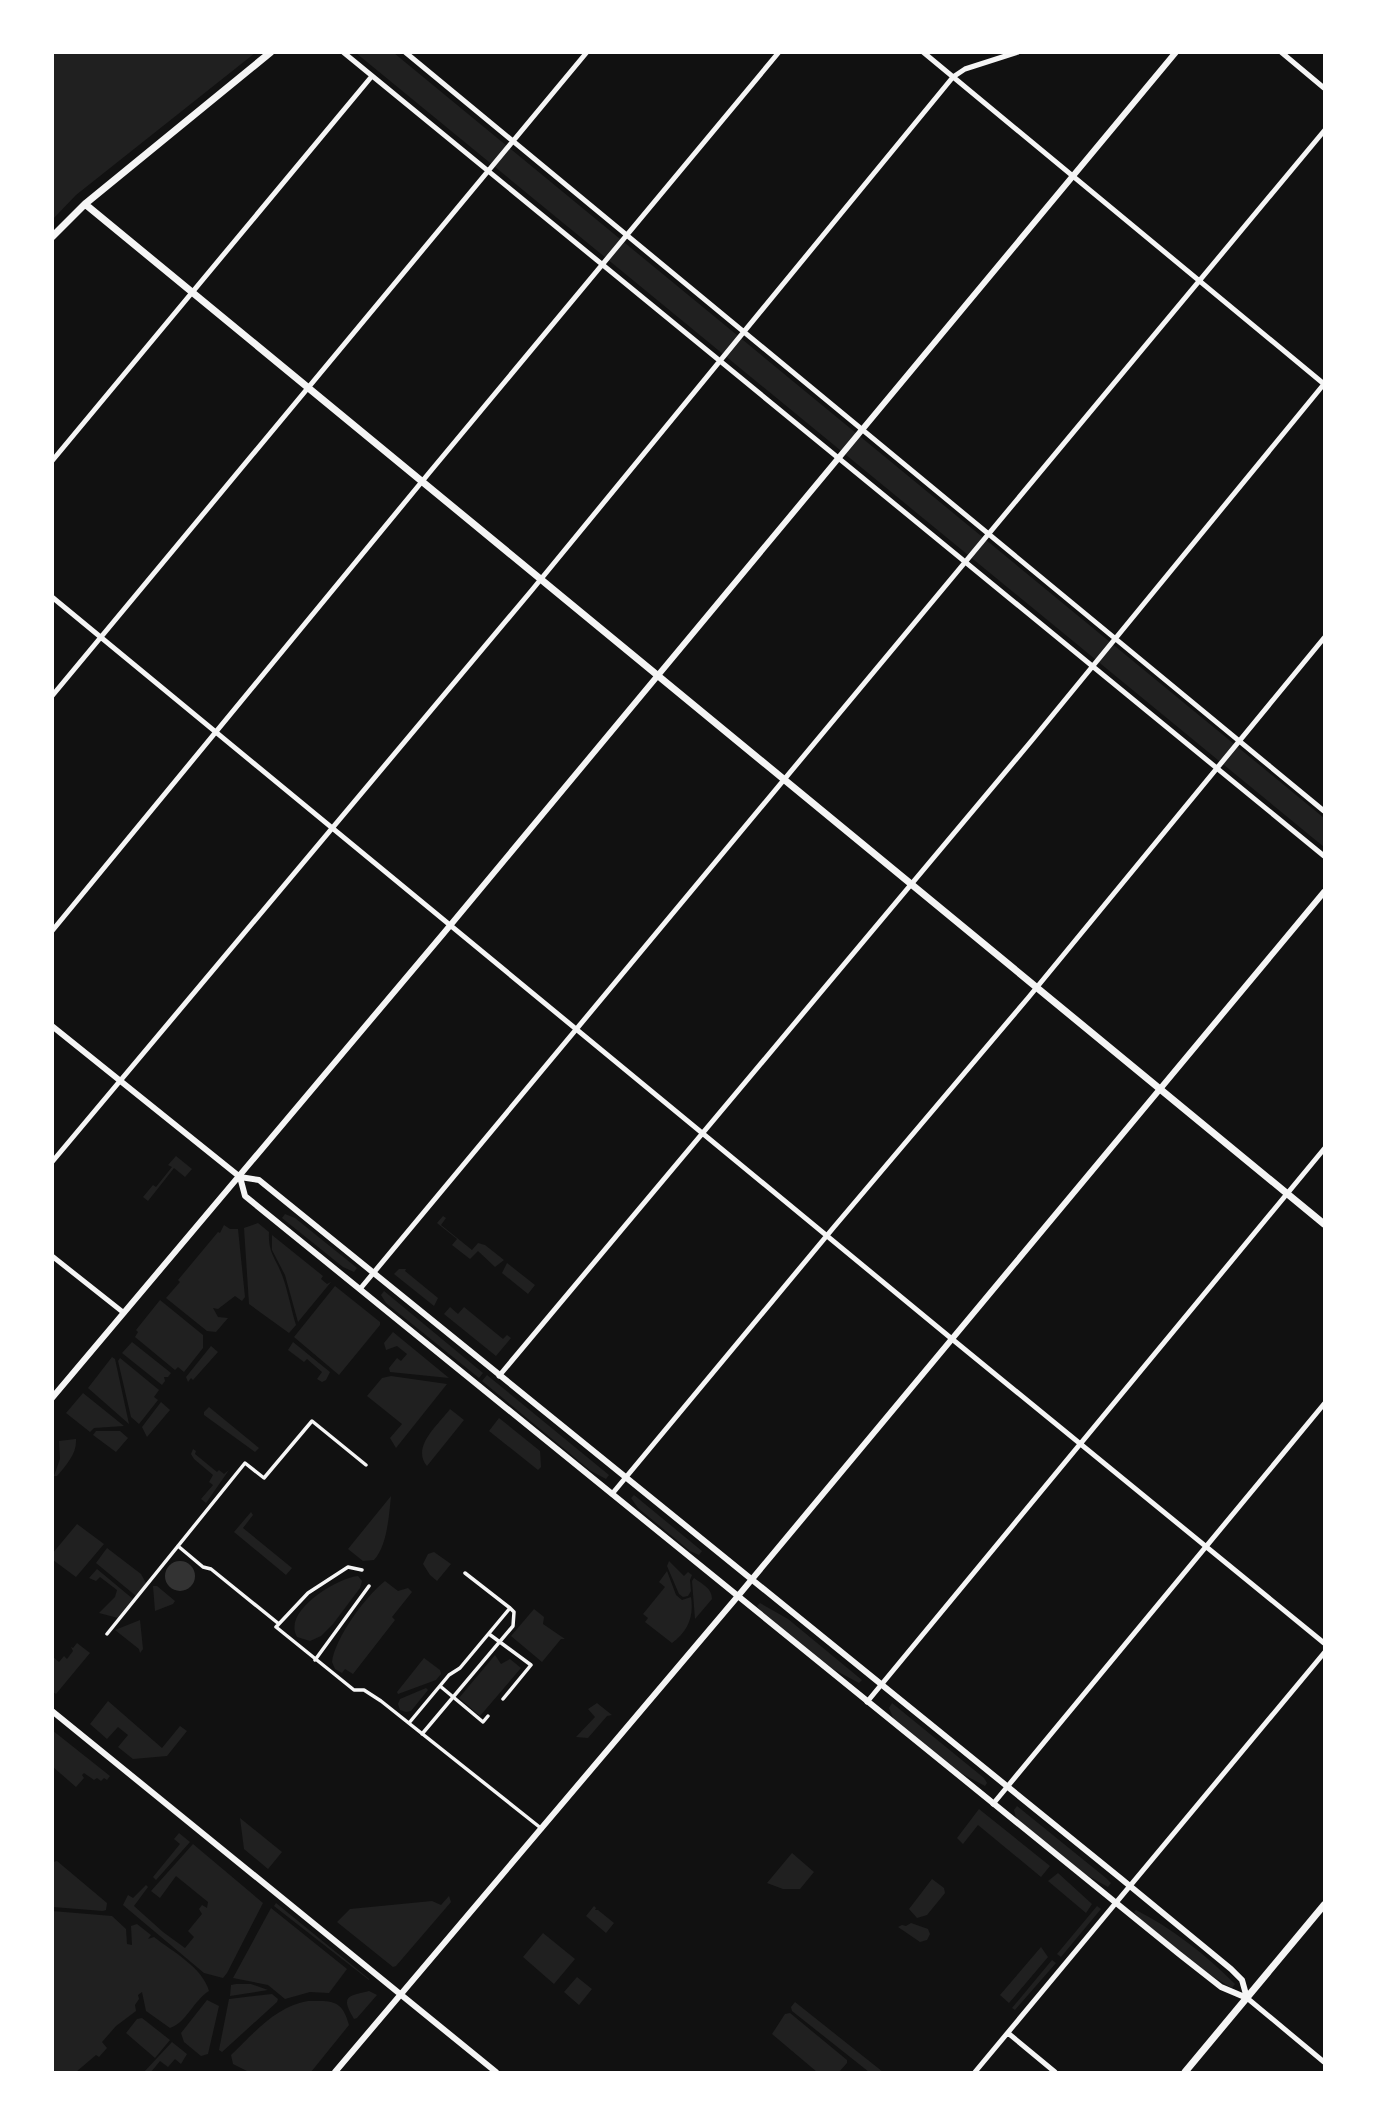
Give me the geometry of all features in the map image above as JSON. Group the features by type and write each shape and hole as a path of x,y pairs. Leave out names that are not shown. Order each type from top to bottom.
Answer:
{"main road":[{"path":"52,237 85,204 271,52"},
{"path":"85,204 1325,1224"},
{"path":"1185,2073 1325,1905"}],"street":[{"path":"343,52 1325,856"},
{"path":"405,52 1325,811"},
{"path":"52,696 587,52"},
{"path":"52,931 779,52"},
{"path":"499,1376 1116,639 1325,384 923,52"},
{"path":"52,1161 541,579 953,77 965,69 1018,52"},
{"path":"52,1398 240,1177 1175,52"},
{"path":"1281,52 1325,88"},
{"path":"52,461 372,76"},
{"path":"360,1289 1325,131"},
{"path":"52,597 1325,1643"},
{"path":"612,1494 1325,638"},
{"path":"335,2073 738,1596 1325,892"},
{"path":"52,1026 240,1177 259,1180 1130,1886 1231,1969 1242,1980 1247,1998"},
{"path":"867,1702 1325,1149"},
{"path":"240,1177 246,1196 360,1289 1116,1903 1221,1987 1247,1998 1325,2062"},
{"path":"52,1256 124,1313"},
{"path":"993,1804 1325,1404"},
{"path":"107,1634 245,1463 264,1478 312,1420 366,1465"},
{"path":"178,1546 279,1624"},
{"path":"362,1570 348,1567 308,1593 276,1627 354,1690 364,1690 409,1723 542,1829"},
{"path":"422,1734 513,1626 514,1612 465,1573"},
{"path":"315,1660 369,1586"},
{"path":"409,1723 510,1608"},
{"path":"489,1634 531,1665 503,1699"},
{"path":"975,2073 1325,1653"},
{"path":"440,1686 483,1722 488,1716"},
{"path":"52,1711 496,2073"},
{"path":"1008,2034 1055,2073"}],"shaded area":[{"path":"52,53 255,53 76,195 53,219"},
{"path":"356,53 394,53 1324,818 1324,847"},
{"path":"176,1156 192,1169 185,1177 174,1168 148,1201 143,1197 153,1185 156,1187 172,1167 168,1165"},
{"path":"285,1214 295,1218 357,1268 354,1272 343,1267 282,1218"},
{"path":"443,1216 446,1218 441,1225 472,1250 478,1243 485,1245 504,1260 495,1267 478,1251 470,1259 452,1245 457,1239 437,1223"},
{"path":"258,1223 269,1232 271,1250 286,1287 296,1325 289,1333 249,1304 244,1228"},
{"path":"224,1225 230,1229 238,1229 245,1297 242,1301 235,1296 218,1309 213,1308 218,1317 228,1318 216,1332 207,1331 166,1298"},
{"path":"272,1235 323,1276 321,1279 327,1284 331,1282 298,1322 285,1275 272,1250"},
{"path":"507,1263 535,1285 528,1294 502,1273"},
{"path":"399,1269 406,1269 405,1271 438,1298 434,1306 394,1274"},
{"path":"335,1286 380,1322 339,1375 294,1337"},
{"path":"384,1291 483,1373 479,1378 386,1303 381,1295"},
{"path":"160,1300 203,1335 203,1348 184,1372 178,1367 175,1370 135,1337 138,1332 136,1330"},
{"path":"450,1307 458,1314 464,1307 503,1339 507,1335 511,1338 496,1356 444,1314"},
{"path":"393,1332 449,1378 390,1372 389,1368 397,1358 401,1361 407,1354 397,1346 386,1350 384,1343"},
{"path":"132,1342 171,1373 164,1377 162,1385 122,1353"},
{"path":"293,1342 330,1372 326,1380 322,1382 317,1379 322,1372 307,1359 304,1362 288,1350"},
{"path":"211,1346 218,1352 193,1380 191,1378 188,1382 186,1377"},
{"path":"112,1357 115,1359 129,1424 88,1388"},
{"path":"120,1358 159,1390 154,1397 158,1400 139,1424 131,1417 118,1361"},
{"path":"487,1375 609,1475 606,1479 591,1471 482,1381"},
{"path":"391,1376 447,1384 396,1448 390,1438 402,1424 367,1396 382,1378"},
{"path":"83,1393 124,1426 94,1428 90,1432 66,1413"},
{"path":"161,1402 170,1410 147,1437 142,1427"},
{"path":"209,1407 259,1448 255,1452 204,1415"},
{"path":"450,1409 464,1420 427,1466 423,1459 424,1444"},
{"path":"499,1418 540,1451 541,1467 538,1470 489,1431"},
{"path":"96,1431 120,1431 128,1438 116,1452 93,1435"},
{"path":"76,1439 75,1450 70,1459 57,1476 54,1476 60,1459 59,1441"},
{"path":"193,1449 195,1454 217,1472 219,1470 224,1474 229,1470 206,1503 201,1499 213,1485 209,1482 213,1475 194,1459 191,1454"},
{"path":"634,1495 702,1551 699,1555 690,1551 638,1508 631,1498"},
{"path":"391,1496 382,1547 374,1560 363,1561 348,1549"},
{"path":"251,1512 253,1515 243,1528 292,1568 286,1575 234,1532"},
{"path":"77,1524 104,1544 76,1577 53,1560 52,1554"},
{"path":"107,1548 141,1574 146,1583 136,1596 96,1563"},
{"path":"434,1552 451,1564 437,1581 423,1564 428,1554"},
{"path":"180,1561 190,1566 195,1576 190,1586 180,1591 170,1586 165,1576 170,1566"},
{"path":"669,1561 684,1576 688,1572 692,1575 688,1596 679,1594 667,1566"},
{"path":"97,1569 133,1599 118,1618 99,1613 115,1597 117,1590 100,1577 96,1581 89,1578"},
{"path":"667,1571 676,1595 682,1600 691,1597 692,1604 689,1623 672,1643 645,1622 648,1618 643,1614 665,1587 659,1582"},
{"path":"358,1576 362,1581 360,1588 321,1636 310,1641 297,1637 294,1627 297,1617 314,1597 338,1583"},
{"path":"694,1578 712,1595 712,1599 695,1619 692,1581"},
{"path":"385,1581 398,1591 408,1588 412,1592 392,1617 395,1620 353,1674 345,1669 342,1673 335,1669 332,1662 339,1641 360,1607"},
{"path":"153,1586 157,1586 175,1601 173,1604 155,1611"},
{"path":"760,1603 788,1619 862,1680 859,1683 831,1668 762,1612 757,1606"},
{"path":"534,1609 544,1617 543,1624 565,1639 561,1639 542,1662 511,1636"},
{"path":"140,1620 143,1649 140,1653 139,1649 115,1630"},
{"path":"77,1643 90,1653 56,1694 53,1692 53,1657 59,1662 64,1656 67,1659 73,1651 71,1647"},
{"path":"495,1655 501,1664 510,1659 521,1668 480,1716 459,1698"},
{"path":"424,1658 440,1670 441,1674 436,1680 398,1694 397,1692"},
{"path":"426,1688 428,1690 411,1711 400,1710 400,1699"},
{"path":"108,1701 162,1748 180,1726 187,1731 167,1756 133,1759 118,1747 128,1735 118,1727 107,1739 90,1724"},
{"path":"597,1703 612,1715 607,1716 588,1738 576,1737 595,1717 588,1709"},
{"path":"892,1703 984,1778 987,1783 985,1786 957,1771 894,1720 889,1708"},
{"path":"52,1730 110,1776 107,1780 94,1780 84,1773 84,1778 76,1787 53,1767"},
{"path":"1017,1806 1106,1878 1111,1883 1108,1887 1081,1872 1016,1818 1014,1810"},
{"path":"979,1809 1050,1866 1041,1877 978,1825 963,1844 957,1838"},
{"path":"240,1818 282,1852 268,1869 244,1849"},
{"path":"179,1833 190,1842 156,1880 153,1877 180,1844 174,1839"},
{"path":"193,1844 263,1903 223,1978 204,1973 123,1905 128,1895 133,1898 146,1885 148,1887 134,1906 185,1948 194,1937 188,1931 202,1914 199,1909 202,1905 207,1908 208,1902 176,1876 160,1898 151,1891"},
{"path":"792,1853 814,1872 800,1889 783,1889 767,1883"},
{"path":"57,1861 107,1903 106,1910 53,1907 53,1862"},
{"path":"1058,1873 1092,1904 1086,1913 1048,1881"},
{"path":"932,1879 944,1888 945,1893 927,1915 917,1918 909,1909"},
{"path":"449,1896 451,1902 393,1967 337,1922 350,1909 432,1901 441,1905"},
{"path":"276,1903 369,1979 369,1980 274,1906"},
{"path":"594,1906 595,1910 614,1923 606,1933 586,1916"},
{"path":"1097,1906 1101,1909 1061,1957 1057,1954"},
{"path":"271,1908 347,1969 329,1993 310,1992 285,1999 268,1985 233,1978"},
{"path":"1136,1910 1163,1925 1200,1953 1235,1984 1232,1988 1205,1972 1141,1920 1134,1912"},
{"path":"52,1911 112,1916 126,1929 127,1944 132,1945 131,1926 137,1924 151,1935 148,1939 154,1937 194,1967 209,1991 181,2021 170,2028 146,2011 142,1992 138,1995 136,2011 116,2026 102,2042 107,2048 99,2057 96,2055 76,2072 53,2072"},
{"path":"911,1923 928,1929 930,1934 927,1940 920,1942 898,1927"},
{"path":"543,1933 575,1959 554,1984 523,1957"},
{"path":"1041,1947 1048,1957 1009,2003 1000,1995"},
{"path":"1052,1960 1056,1963 1015,2010 1012,2008"},
{"path":"577,1977 592,1989 579,2005 564,1992"},
{"path":"251,1984 268,1990 230,1996 231,1985"},
{"path":"369,1991 377,1995 354,2019 347,2006 348,1998"},
{"path":"272,1994 278,1999 277,2002 222,2052 219,2050 229,1999"},
{"path":"207,2000 219,2006 208,2054 201,2056 184,2042 181,2033"},
{"path":"308,2001 335,2003 343,2010 349,2025 311,2072 249,2072 233,2064 231,2055 266,2022 296,2004"},
{"path":"795,2002 883,2072 869,2072 792,2011 791,2007"},
{"path":"790,2013 847,2060 839,2072 817,2072 772,2034 785,2014"},
{"path":"142,2018 170,2040 155,2058 126,2033 137,2019"},
{"path":"172,2042 187,2054 181,2064 175,2059 168,2067 160,2061 151,2072 144,2072"}]}
